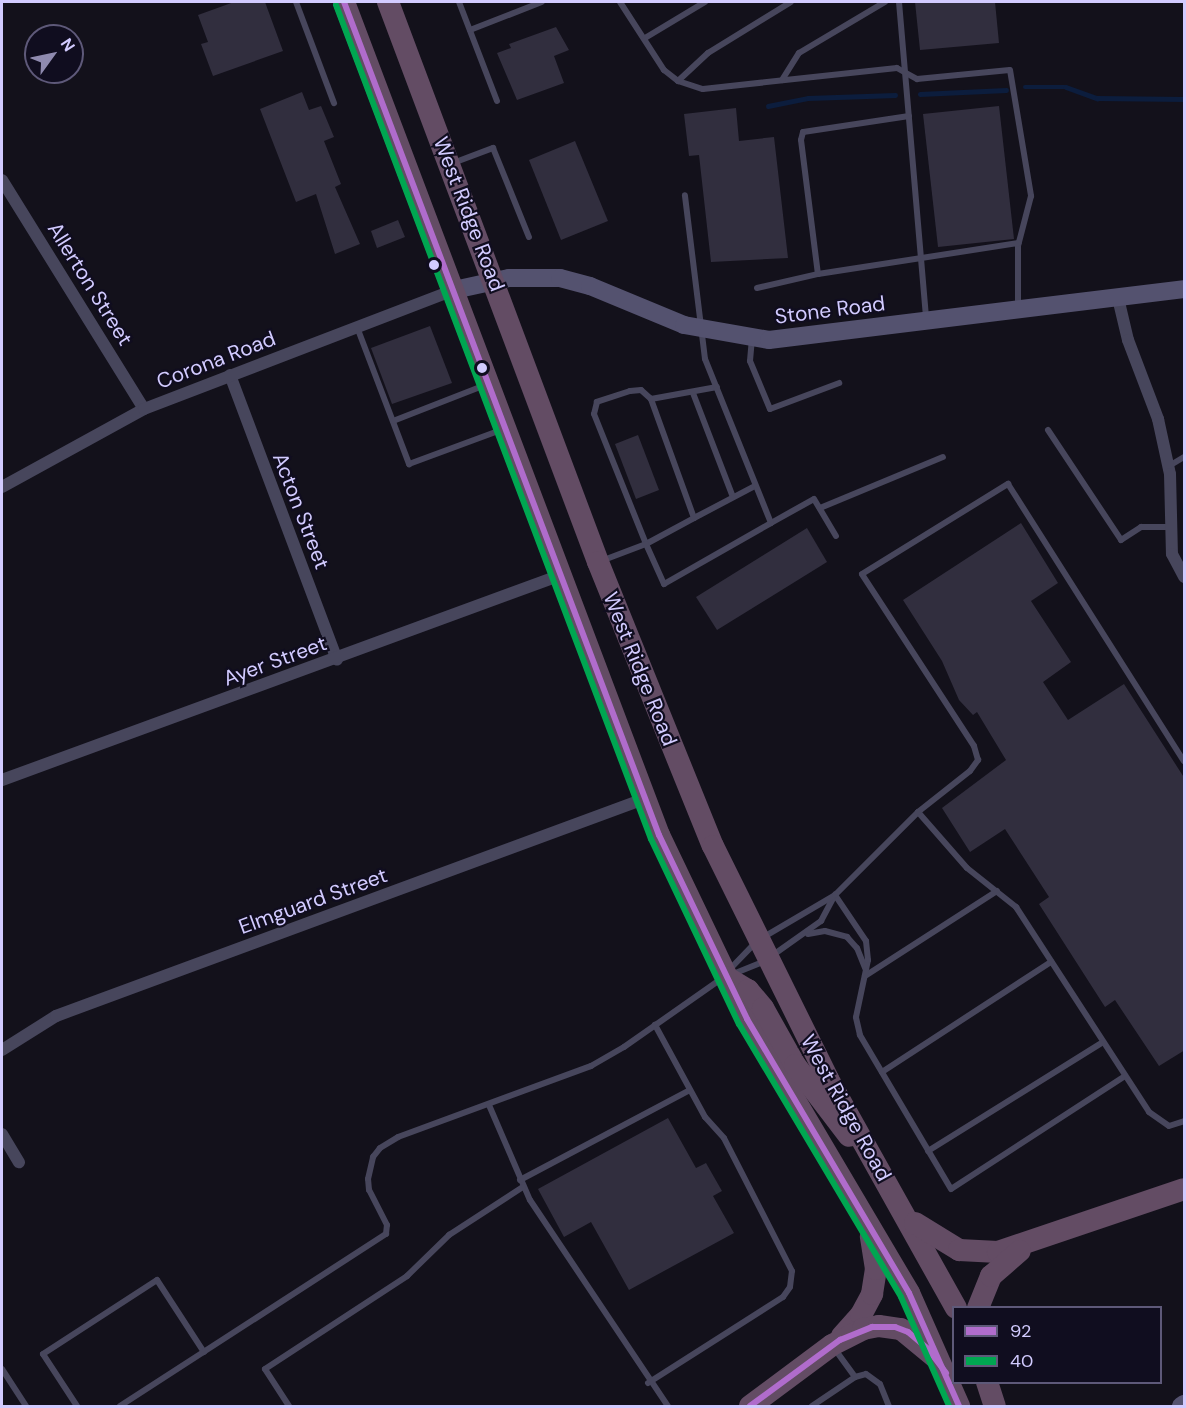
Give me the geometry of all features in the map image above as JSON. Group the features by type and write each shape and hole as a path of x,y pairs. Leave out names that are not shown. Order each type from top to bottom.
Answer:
{"highway":[{"name":"West Ridge Road","path":"344,2 490,384 644,799 724,976 790,1095 863,1212 909,1293 951,1383 959,1407"},
{"name":"West Ridge Road","path":"388,2 494,279 598,562 689,791 762,950 955,1306"},
{"path":"724,976 748,990 763,1008 795,1065 834,1121 880,1171"},
{"path":"900,1206 930,1236 958,1250 998,1252 1038,1241 1185,1189"},
{"path":"750,1407 831,1345 861,1316 874,1287 874,1249 863,1212"},
{"path":"979,1306 984,1288 996,1270 1038,1241"},
{"path":"831,1345 863,1329 895,1327 922,1342 951,1383"}],"street":[{"name":"Allerton Street","path":"2,180 144,409"},
{"name":"Stone Road","path":"454,290 494,279 543,277 574,281 665,319 704,330 769,340 1185,289"},
{"name":"Corona Road","path":"2,487 144,409 454,290"},
{"path":"1118,297 1128,340 1158,419 1169,466 1172,554 1185,577"},
{"name":"Acton Street","path":"230,375 337,660"},
{"name":"Ayer Street","path":"2,780 337,660 561,575"},
{"name":"Elmguard Street","path":"2,1050 56,1016 644,799"},
{"path":"2,1134 19,1162"},
{"path":"1180,1407 1185,1404"}],"lane":[{"path":"296,2 334,103"},
{"path":"459,2 497,101"},
{"path":"470,30 542,2"},
{"path":"622,2 664,69 678,81 703,89 897,68 917,79 1010,70 1031,196 1019,243 1018,310"},
{"path":"645,38 705,2"},
{"path":"678,81 708,53 791,2"},
{"path":"782,80 799,53 885,2"},
{"path":"899,2 926,321"},
{"path":"818,274 801,140 803,132 909,116"},
{"path":"450,164 493,148 529,237"},
{"path":"685,195 704,330 705,359 771,523"},
{"path":"758,288 818,274 921,256 1019,243"},
{"path":"357,326 409,464 506,428"},
{"path":"752,338 750,361 770,409 839,383"},
{"path":"393,422 490,384"},
{"path":"651,399 717,387"},
{"path":"694,518 651,399 641,390 630,391 597,402 594,414 664,584 814,498 836,536"},
{"path":"693,393 733,497"},
{"path":"1048,430 1121,540 1141,527 1171,527"},
{"path":"820,508 943,457"},
{"path":"1169,466 1185,457"},
{"path":"120,1407 386,1234 387,1225 369,1190 368,1179 373,1157 380,1149 398,1137 591,1066 655,1025 762,950 835,895 918,812 976,766 977,753 862,574 1008,484 1185,760"},
{"path":"598,562 646,544 755,486"},
{"path":"918,812 968,867 1016,907 1154,1118 1168,1126 1185,1121"},
{"path":"865,974 997,891"},
{"path":"800,938 827,914 835,895"},
{"path":"835,895 866,941 865,974 857,1026 951,1189 1125,1076"},
{"path":"724,976 762,950 825,931 846,937 857,948 865,974"},
{"path":"882,1072 1051,962"},
{"path":"648,1383 783,1297 790,1287 792,1271 787,1256 724,1138 705,1117 655,1025"},
{"path":"928,1151 1103,1042"},
{"path":"289,1407 265,1369 407,1276 449,1235 522,1183 690,1090"},
{"path":"489,1105 522,1183 648,1383 668,1407"},
{"path":"77,1407 43,1354 157,1280 204,1352"},
{"path":"831,1345 855,1377"},
{"path":"2,1369 26,1407"},
{"path":"812,1407 855,1377 866,1374 876,1379 889,1407"}],"building":[{"path":"234,2 265,2 283,51 213,76 201,44 208,42 198,15"},
{"path":"915,2 995,2 999,43 920,50"},
{"path":"556,27 569,50 554,56 564,83 517,100 497,53 511,48 509,44"},
{"path":"302,92 309,110 321,106 334,137 324,141 341,184 335,187 360,244 335,254 316,194 296,202 260,109"},
{"path":"999,106 1014,239 938,247 923,114"},
{"path":"736,108 739,141 774,137 788,258 711,262 699,155 689,156 684,114"},
{"path":"575,141 608,221 561,240 529,160"},
{"path":"398,220 405,237 377,248 371,231"},
{"path":"430,326 452,383 392,404 371,348"},
{"path":"638,435 659,490 636,499 615,444"},
{"path":"1021,523 1058,583 1031,601 1071,662 1043,682 1068,720 1124,684 1185,779 1185,1050 1159,1066 1115,1000 1105,1007 1039,904 1049,897 1005,829 970,852 942,808 1006,760 977,712 973,715 959,700 942,661 903,600"},
{"path":"807,528 827,562 717,630 696,597"},
{"path":"668,1118 696,1168 706,1163 722,1191 713,1196 734,1233 629,1290 591,1222 564,1237 538,1189"}],"waterway":[{"path":"1025,87 1066,87 1097,98 1184,99"},
{"path":"920,94 1006,90"},
{"path":"768,106 808,98 895,95"}],"transit line":[{"name":"92","path":"344,2 659,835 747,1019 909,1293 959,1406"},
{"name":"40","path":"336,5 651,839 739,1024 901,1297 949,1406"},
{"name":"92","path":"750,1406 840,1340 872,1327 895,1327 908,1332 928,1349 946,1373"}]}
